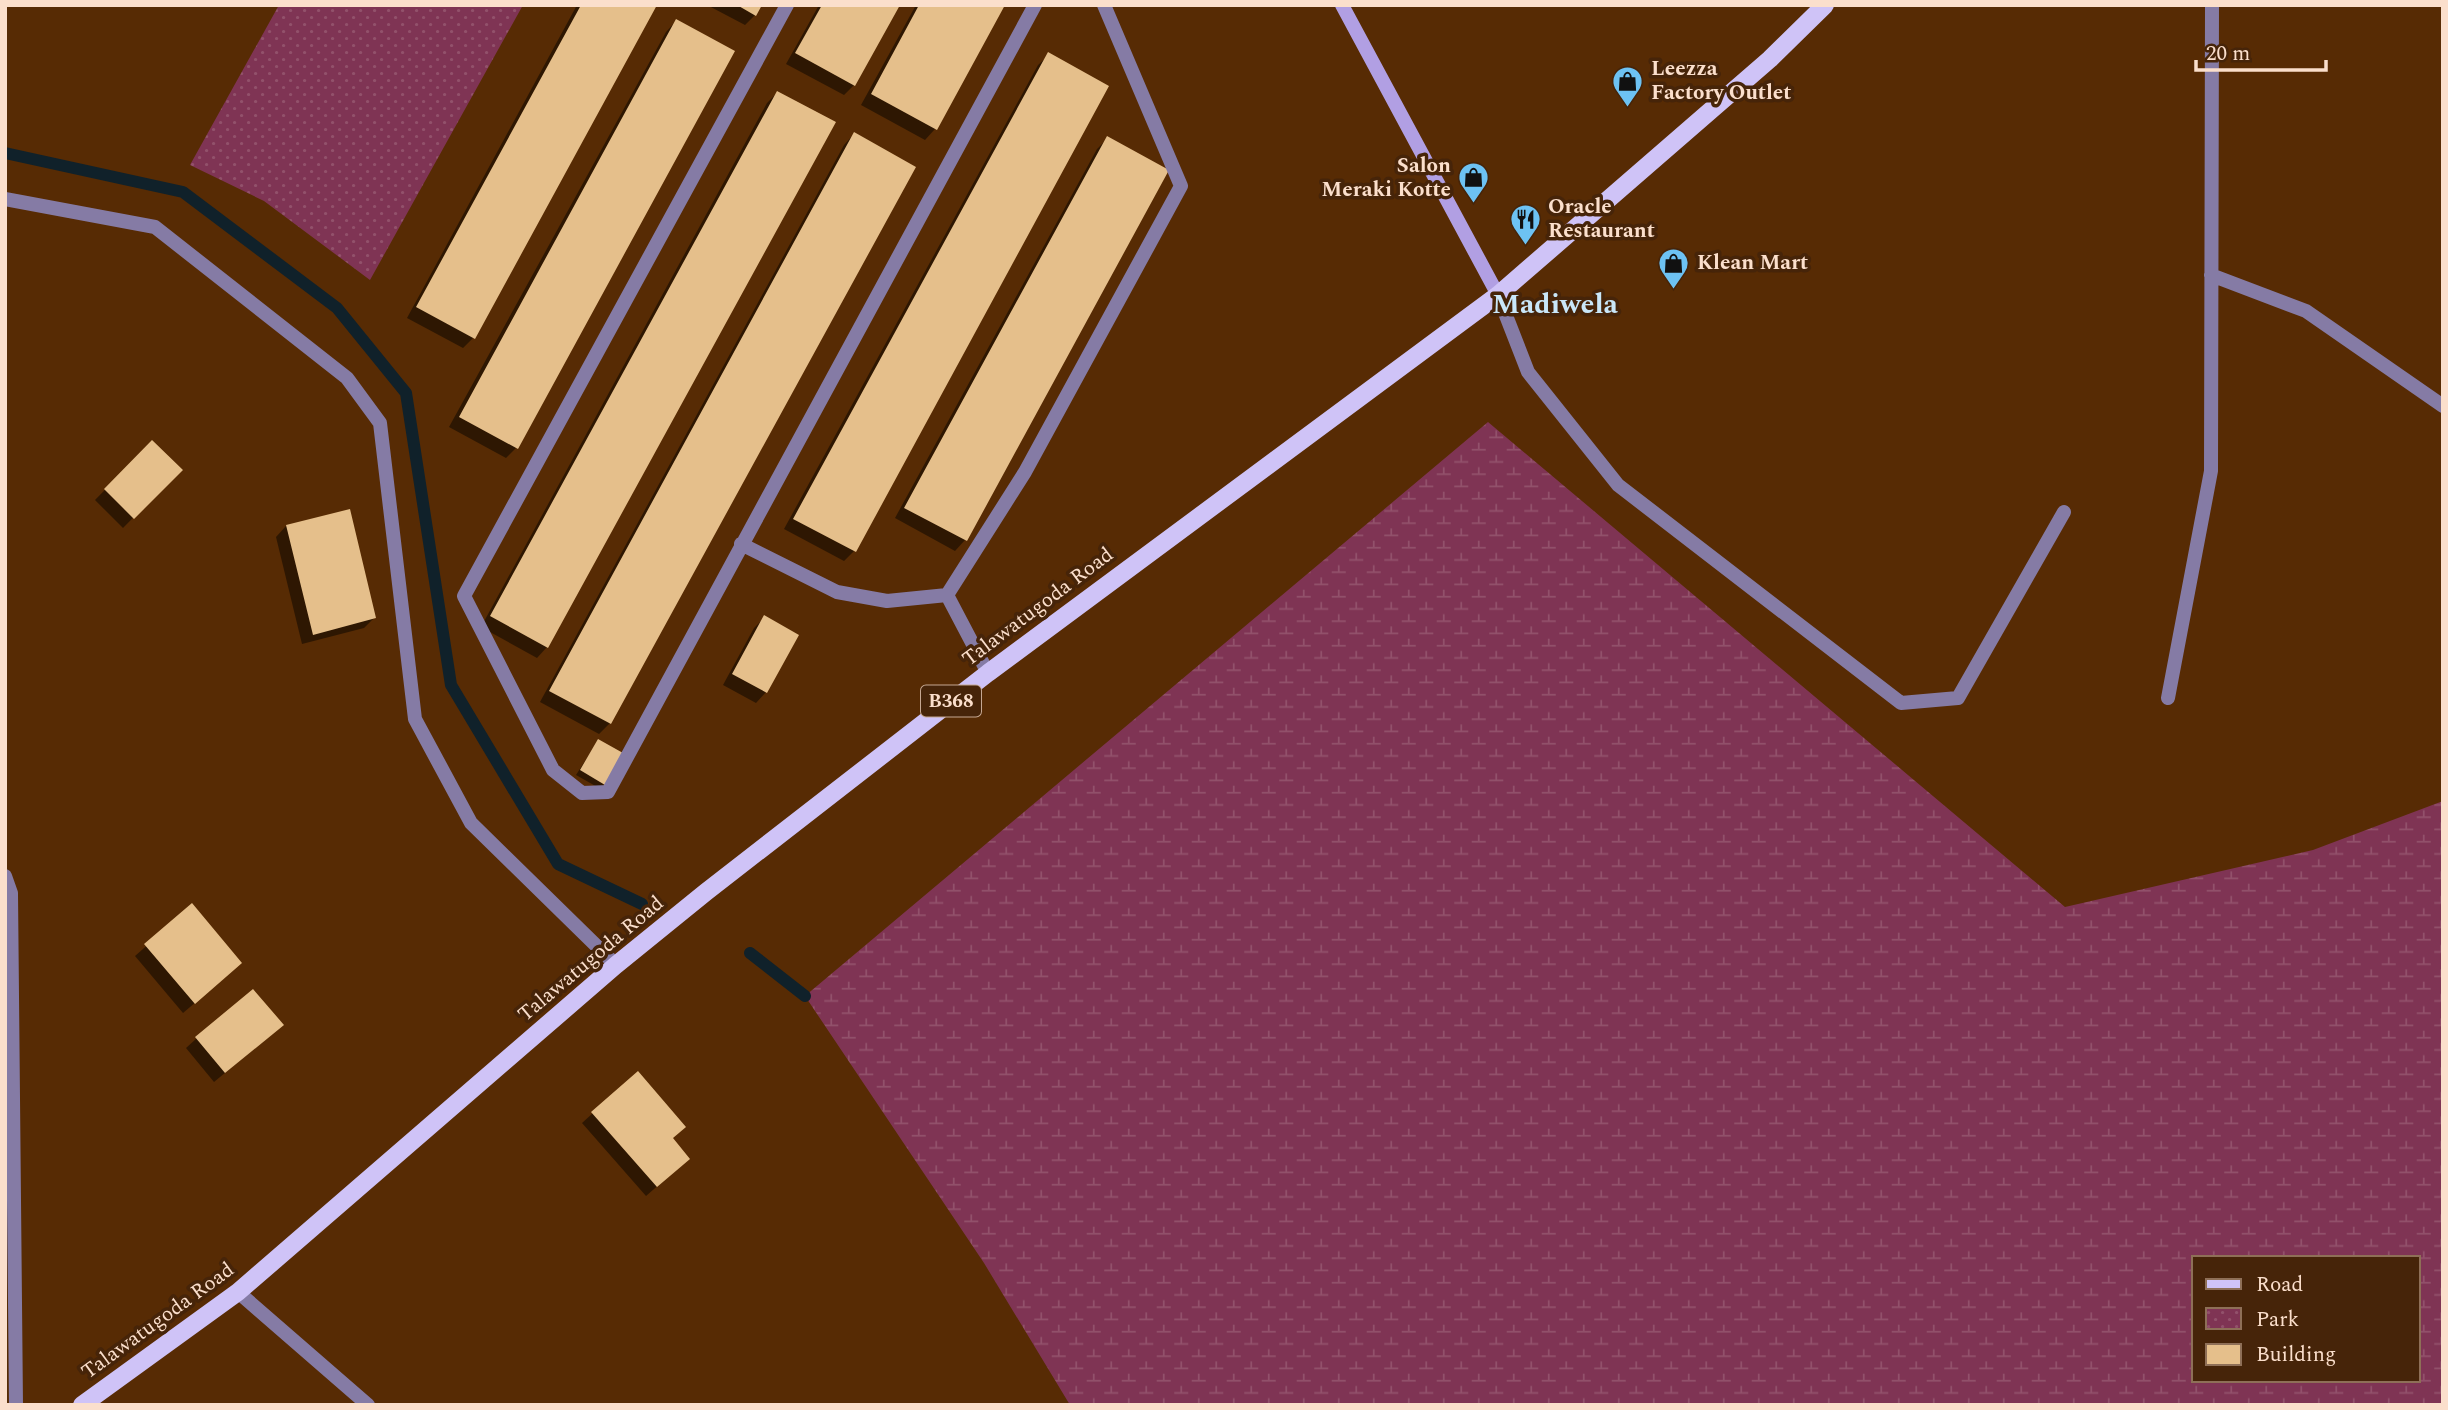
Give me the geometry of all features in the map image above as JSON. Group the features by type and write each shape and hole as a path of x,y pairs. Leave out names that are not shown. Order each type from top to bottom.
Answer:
{"main road":[{"path":"1342,5 1498,295"},
{"name":"Talawatugoda Road","path":"82,1405 238,1292 616,965 706,892 988,673 1498,295 1770,59 1825,5"}],"street":[{"path":"787,5 464,596 553,770 582,793 608,792 1035,5"},
{"path":"947,595 1025,472 1181,187 1104,5"},
{"path":"2168,698 2211,471 2213,5"},
{"path":"5,199 155,227 347,377 380,423 415,719 471,823 616,965"},
{"path":"2211,275 2306,311 2443,406"},
{"path":"1498,295 1528,372 1618,485 1901,703 1958,698 2064,512"},
{"path":"741,544 837,592 887,601 947,595"},
{"path":"947,595 988,673"},
{"path":"5,876 11,893 16,1405"},
{"path":"238,1292 368,1405"}],"green space":[{"path":"279,5 523,5 370,280 264,201 190,165"},
{"path":"1488,422 2065,907 2313,850 2443,801 2443,1405 1070,1405 984,1263 805,996"}],"building":[{"path":"581,5 657,5 475,339 416,307"},
{"path":"737,5 762,5 756,16"},
{"path":"822,5 900,5 855,86 795,53"},
{"path":"919,5 1005,5 937,130 871,94"},
{"path":"676,19 735,51 518,449 459,417"},
{"path":"1048,52 1109,86 856,552 793,519"},
{"path":"777,91 836,122 548,648 490,616"},
{"path":"854,132 916,167 611,724 549,691"},
{"path":"1107,136 1169,170 967,541 904,508"},
{"path":"152,440 183,470 134,519 104,489"},
{"path":"350,509 376,618 313,635 286,525"},
{"path":"764,615 799,635 767,693 732,674"},
{"path":"598,739 623,753 605,785 580,770"},
{"path":"192,903 242,963 195,1004 144,944"},
{"path":"253,989 284,1025 225,1073 195,1037"},
{"path":"638,1071 686,1127 673,1138 690,1159 657,1187 591,1112"}],"waterway":[{"path":"5,153 183,192 337,308 406,393 451,685 558,864 642,904"},
{"path":"750,953 805,996"}],"place":[{"name":"Leezza Factory Outlet","path":"1628,108"},
{"name":"Salon Meraki Kotte","path":"1474,205"},
{"name":"Oracle Restaurant","path":"1525,246"},
{"name":"Klean Mart","path":"1674,290"}],"district":[{"name":"Madiwela","path":"1555,304"}]}
